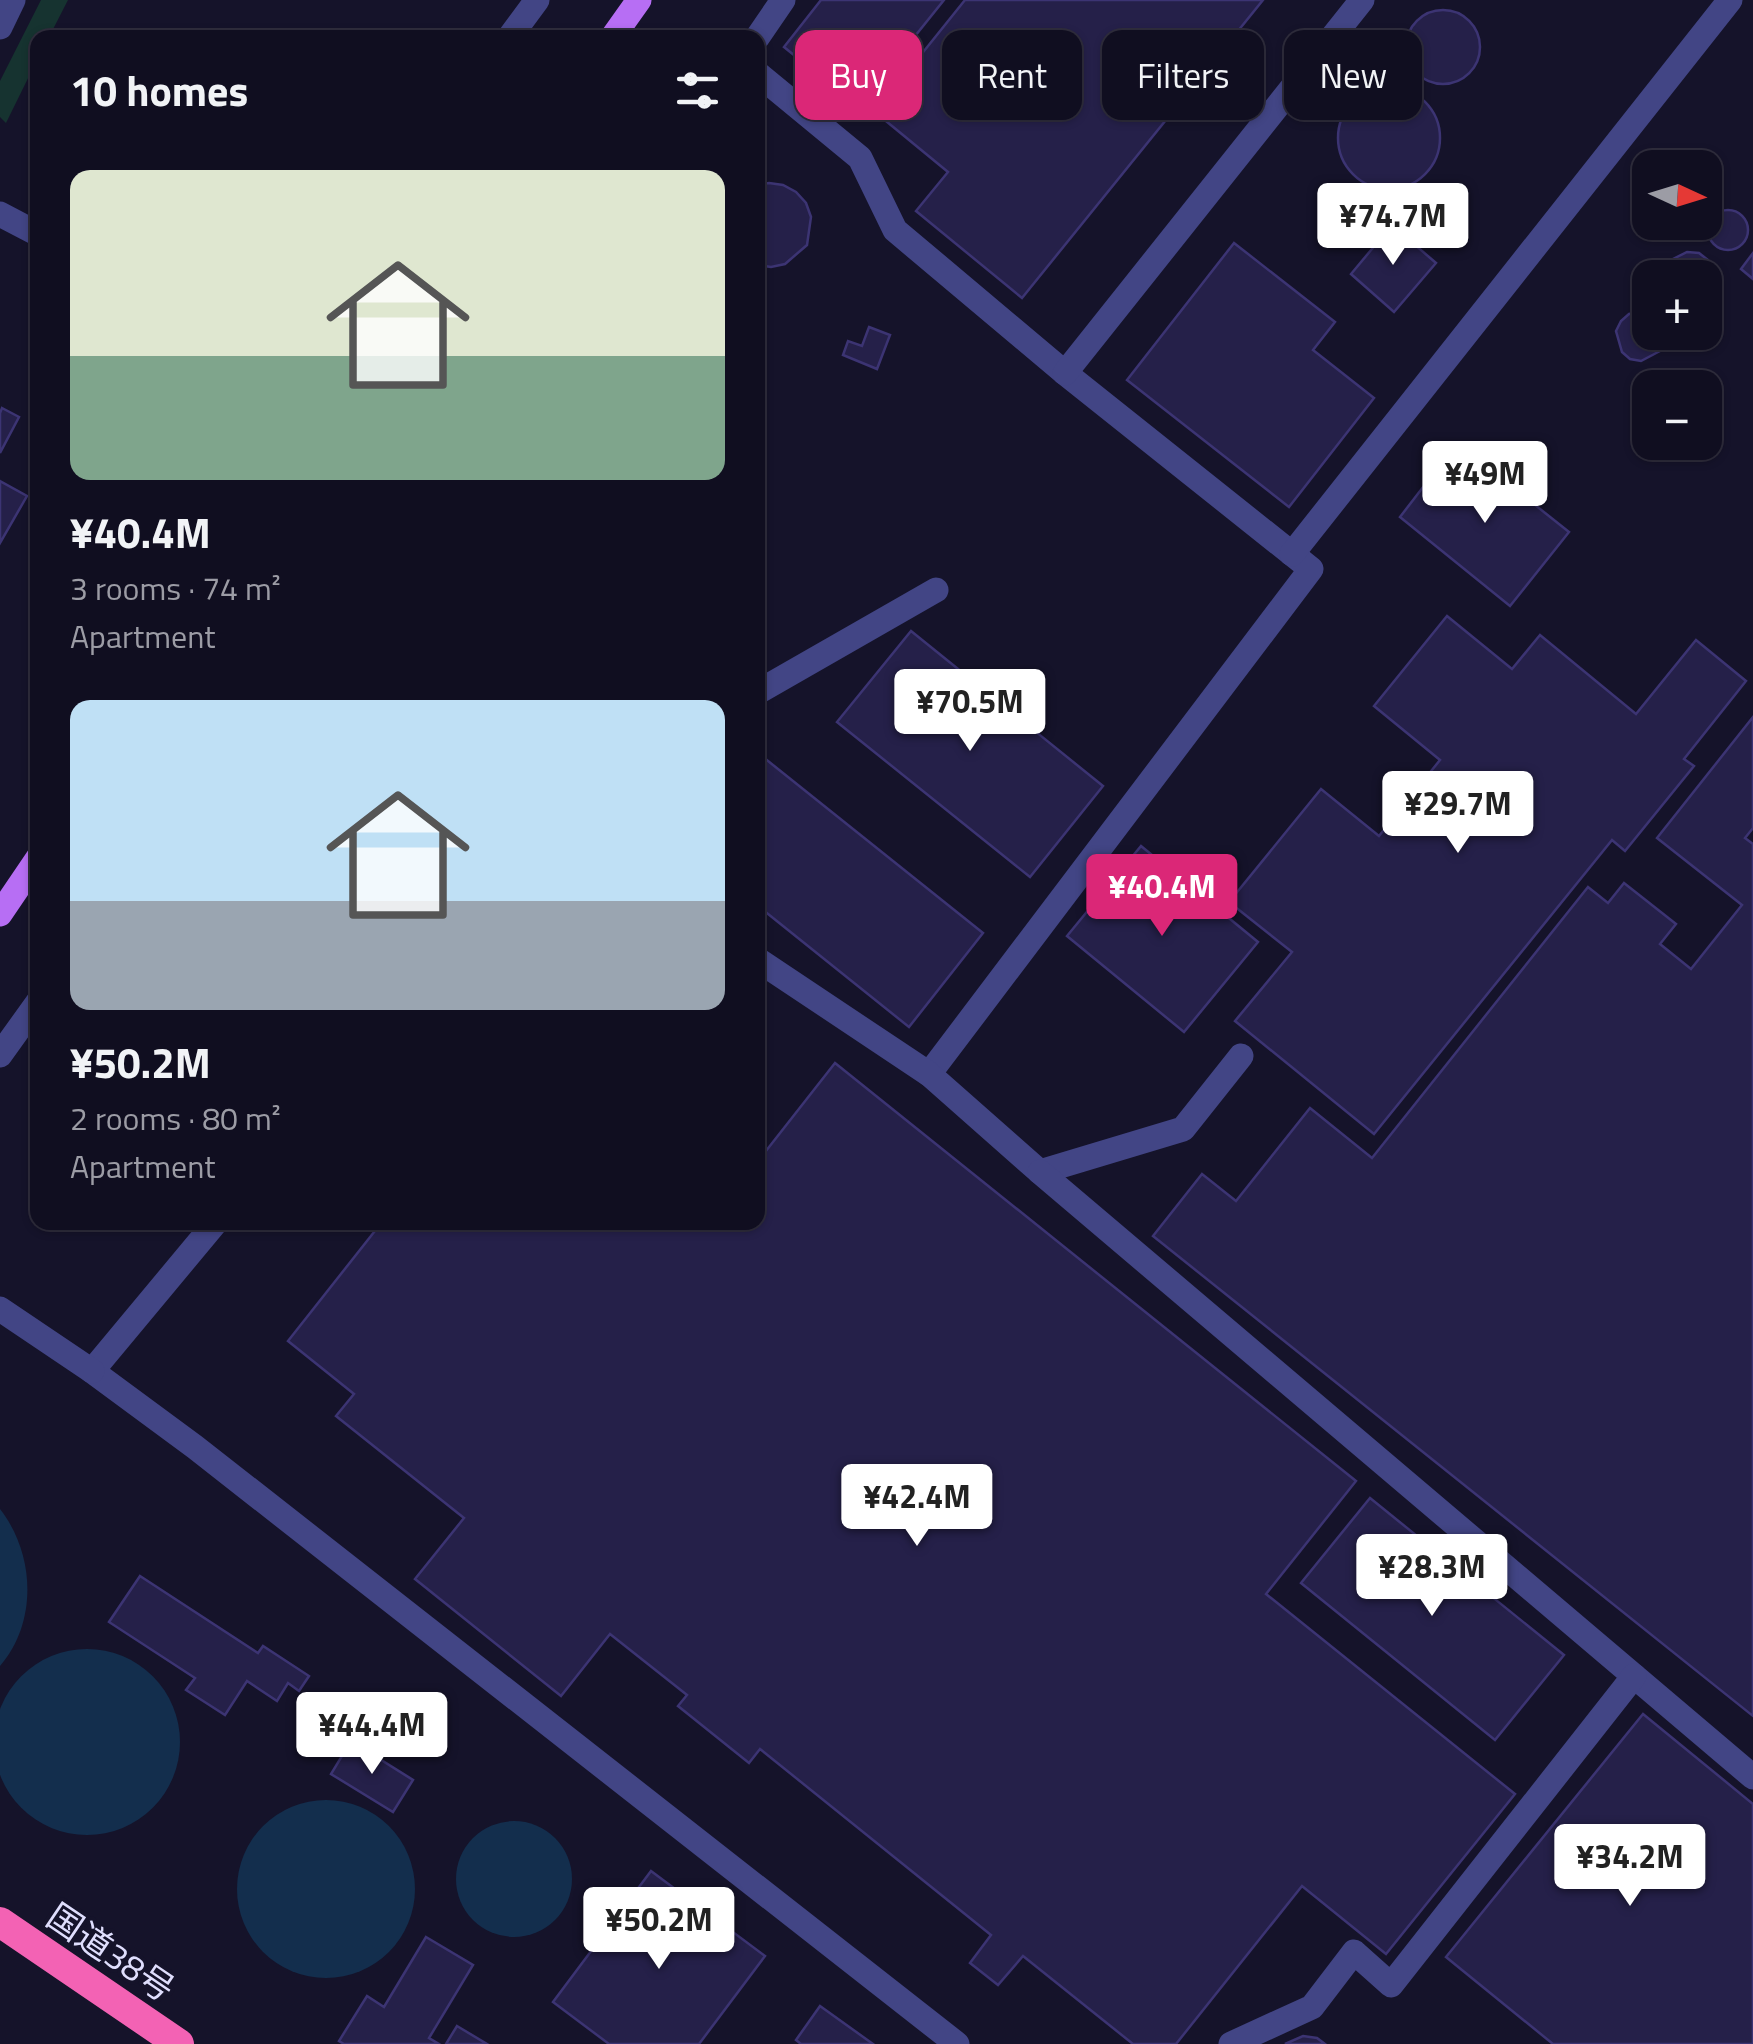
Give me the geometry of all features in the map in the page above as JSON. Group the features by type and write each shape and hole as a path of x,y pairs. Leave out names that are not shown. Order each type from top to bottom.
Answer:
{"highway":[{"name":"国道38号","path":"0,1922 179,2044"}],"main road":[{"path":"617,30 638,0"},
{"path":"0,914 30,870"}],"street":[{"path":"0,27 13,0"},
{"path":"515,30 537,0"},
{"path":"762,30 783,0"},
{"path":"1065,372 1362,0"},
{"path":"1292,554 1730,0"},
{"path":"765,80 860,158 895,230 1311,569 928,1074"},
{"path":"0,214 30,230"},
{"path":"765,688 936,590"},
{"path":"765,965 928,1074 1753,1778"},
{"path":"0,1055 30,1013"},
{"path":"1040,1172 1183,1129 1241,1056"},
{"path":"92,1372 209,1230"},
{"path":"0,1309 195,1447 957,2044"},
{"path":"1230,2044 1312,2007 1354,1952 1391,1985 1634,1676"}],"green space":[{"path":"41,0 68,0 53,30 30,30 30,74 6,123 0,117 0,81"}],"water":[{"path":"0,1509 20,1546 27,1588 21,1629 0,1666"},
{"path":"69,1651 105,1651 138,1665 164,1691 178,1724 178,1760 164,1793 138,1819 105,1833 69,1833 36,1819 10,1793 -1,1770 -1,1714 10,1691 36,1665"},
{"path":"326,1800 360,1806 389,1826 409,1855 415,1889 409,1923 389,1952 360,1972 326,1978 292,1972 263,1952 243,1923 237,1889 243,1855 263,1826 292,1806"},
{"path":"514,1821 536,1826 555,1838 567,1857 572,1879 567,1901 555,1920 536,1932 514,1937 492,1932 473,1920 461,1901 456,1879 461,1857 473,1838 492,1826"}],"building":[{"path":"821,0 944,0 920,30 797,30"},
{"path":"965,0 1263,0 1239,30 1102,30 1102,120 1166,120 1022,298 916,211 948,172 885,120 922,120 922,54"},
{"path":"1429,12 1457,12 1478,33 1478,61 1469,73 1457,82 1443,84 1422,77 1422,30 1410,30 1417,21"},
{"path":"795,33 795,56 784,47"},
{"path":"1422,99 1432,110 1439,128 1439,148 1432,166 1417,181 1399,188 1379,188 1361,181 1346,166 1339,148 1341,120 1422,120"},
{"path":"765,184 783,185 796,192 811,217 807,245 785,264 771,267 765,266"},
{"path":"1722,212 1736,212 1746,222 1746,238 1736,248 1720,248 1711,240 1722,240"},
{"path":"1392,225 1436,263 1394,312 1351,274"},
{"path":"1234,243 1335,322 1313,350 1374,398 1289,507 1127,380"},
{"path":"1687,252 1699,253 1708,260 1671,260"},
{"path":"1753,253 1753,279 1741,269"},
{"path":"1632,313 1632,350 1660,350 1641,361 1622,352 1616,331"},
{"path":"869,327 890,335 877,369 843,355 848,341 862,346"},
{"path":"2,408 19,417 0,453 0,413"},
{"path":"1466,450 1569,532 1510,606 1400,517 1444,460 1453,467"},
{"path":"0,481 27,496 0,543"},
{"path":"1447,616 1512,669 1540,635 1636,714 1696,640 1746,681 1684,759 1694,766 1625,851 1612,840 1374,1134 1235,1021 1292,952 1229,902 1321,789 1379,836 1440,760 1374,706"},
{"path":"911,631 1103,786 1030,877 837,722"},
{"path":"1753,717 1753,828 1745,838 1753,844 1753,1716 1153,1236 1202,1174 1236,1201 1310,1108 1372,1158 1588,887 1608,903 1624,883 1676,924 1660,944 1691,969 1742,905 1657,838"},
{"path":"765,759 983,933 909,1027 765,912"},
{"path":"1141,846 1258,942 1184,1032 1067,936"},
{"path":"835,1063 1356,1481 1266,1594 1515,1794 1386,1954 1302,1886 1176,2044 1133,2044 1023,1956 998,1985 970,1963 991,1935 760,1749 749,1763 678,1706 687,1695 610,1634 561,1696 415,1579 464,1518 336,1416 354,1394 288,1341 376,1230 765,1230 765,1152"},
{"path":"1370,1498 1564,1655 1495,1740 1301,1583"},
{"path":"140,1576 258,1653 263,1646 309,1676 299,1691 288,1683 277,1701 247,1681 225,1715 186,1690 195,1678 109,1622"},
{"path":"1643,1714 1753,1804 1753,2044 1553,2044 1446,1957"},
{"path":"351,1741 413,1780 393,1812 331,1774"},
{"path":"651,1871 765,1956 699,2044 609,2044 553,2002"},
{"path":"426,1937 473,1965 429,2038 439,2044 339,2041 367,1996 384,2007"},
{"path":"820,2006 873,2044 801,2044 796,2040"},
{"path":"457,2026 487,2044 446,2044"},
{"path":"1303,2036 1317,2038 1325,2044 1285,2044"}]}
